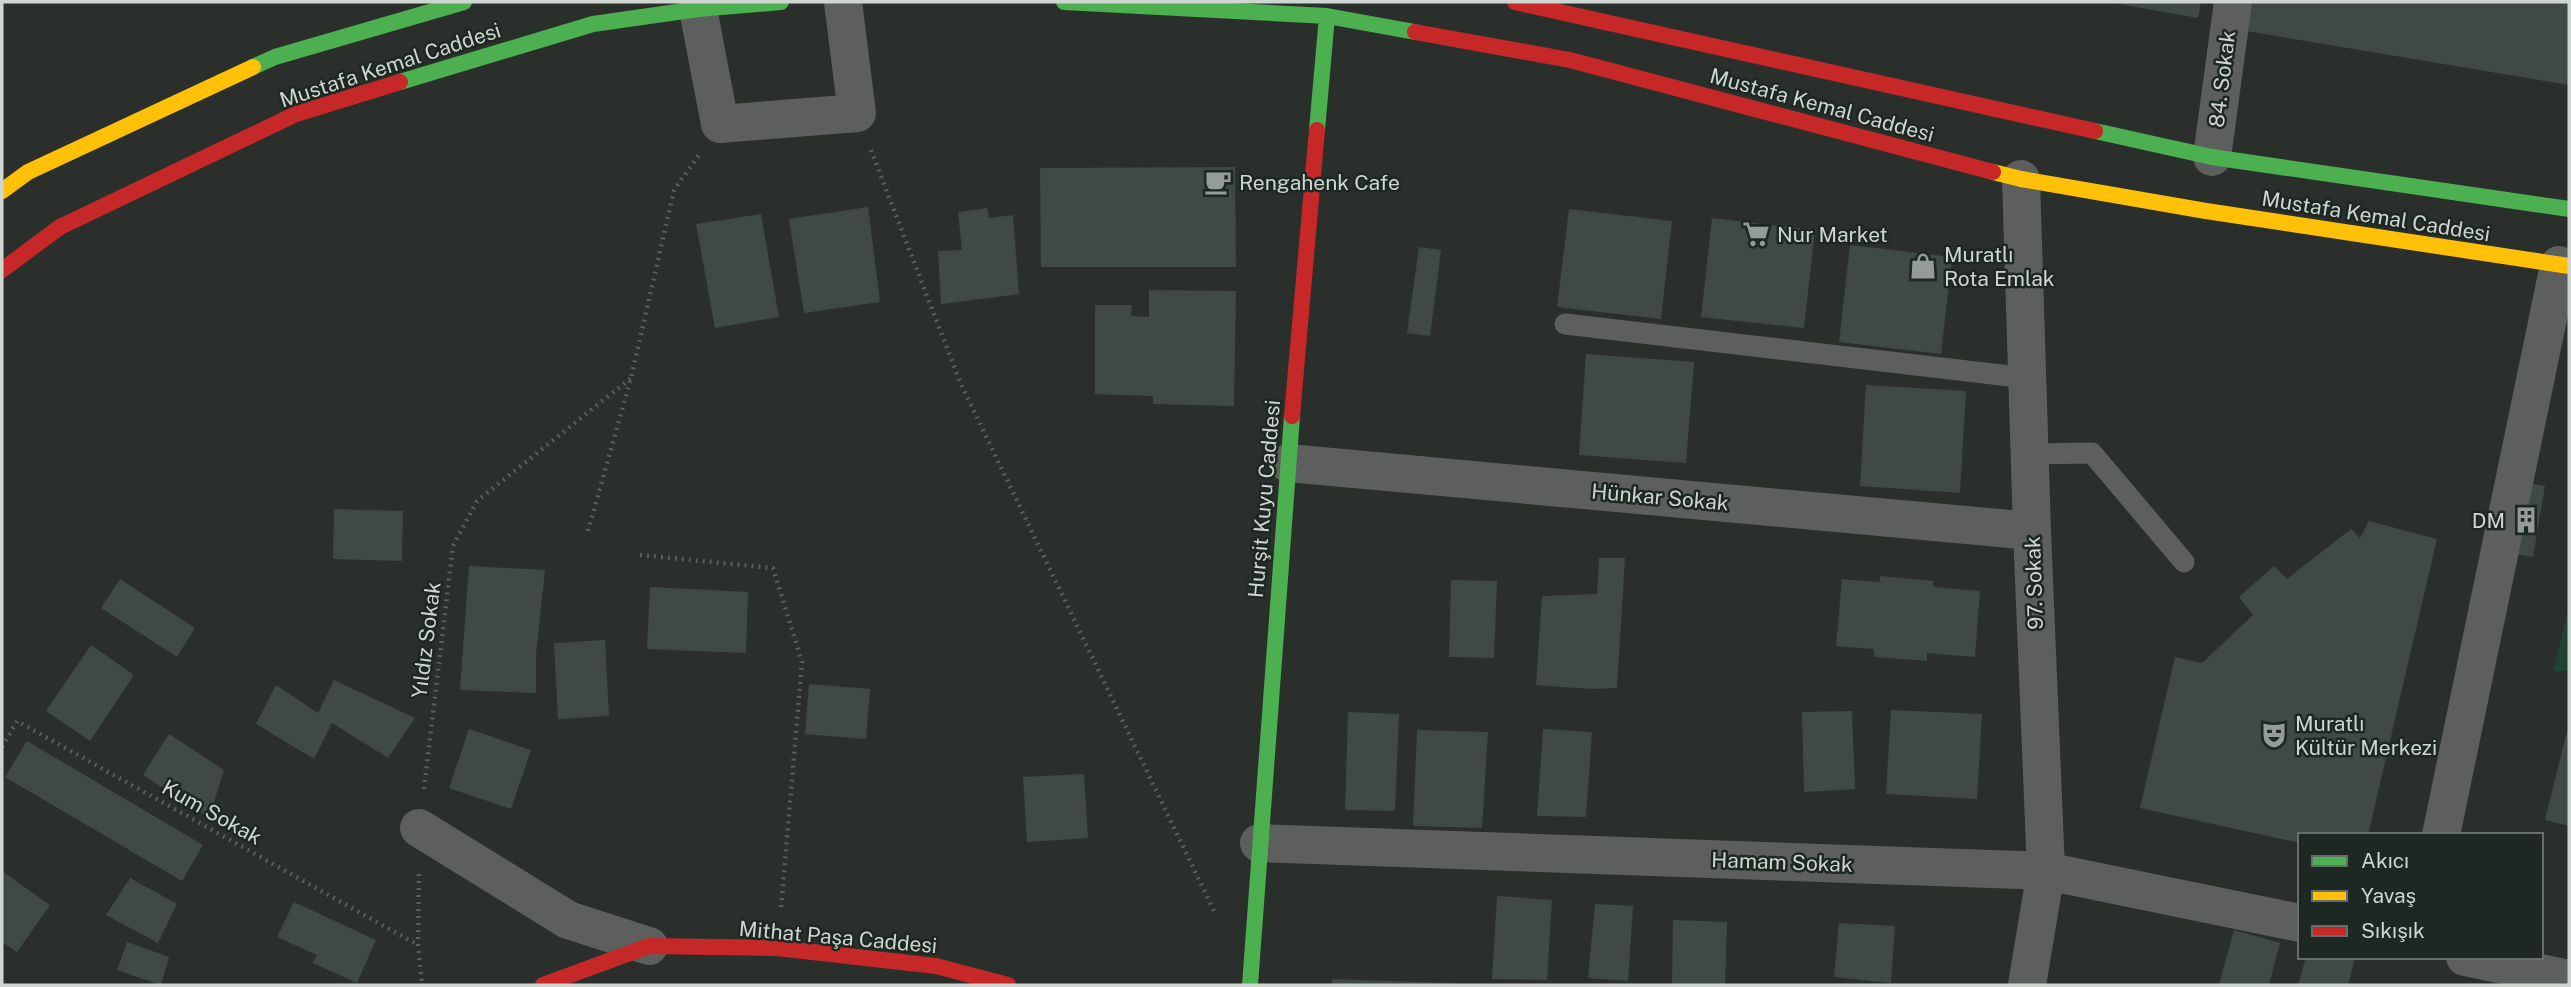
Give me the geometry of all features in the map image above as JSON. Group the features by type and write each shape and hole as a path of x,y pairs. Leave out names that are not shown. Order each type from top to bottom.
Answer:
{"main road":[{"name":"Mustafa Kemal Caddesi","path":"2,191 28,172 275,57 464,2"},
{"name":"Mustafa Kemal Caddesi","path":"2,270 60,227 296,114 593,24 698,9 781,2"},
{"name":"Mustafa Kemal Caddesi","path":"1064,2 1327,9 1570,60 2021,179 2206,211 2564,265"},
{"name":"Mustafa Kemal Caddesi","path":"1515,2 2212,157 2569,209"},
{"name":"Hurşit Kuyu Caddesi","path":"1250,985 1288,463 1327,9"},
{"name":"Mithat Paşa Caddesi","path":"543,985 649,946 777,948 936,965 1007,985"}],"street":[{"path":"698,9 720,124 858,113 843,2"},
{"name":"84. Sokak","path":"2212,157 2233,2"},
{"name":"97. Sokak","path":"2021,179 2046,871 2027,985"},
{"path":"2441,833 2564,265"},
{"name":"Hünkar Sokak","path":"1288,463 2032,531"},
{"path":"419,828 568,920 649,946"},
{"name":"Hamam Sokak","path":"1259,843 2046,871 2298,923"},
{"path":"2474,959 2569,979"}],"lane":[{"path":"1565,324 2028,378"},
{"path":"2030,454 2092,453 2184,562"}],"path":[{"path":"858,113 960,383 1214,912"},
{"path":"588,531 631,378 674,190 720,124"},
{"name":"Yıldız Sokak","path":"422,985 418,945 419,828 453,547 477,501 631,378"},
{"path":"640,555 773,568 802,662 777,948"},
{"name":"Kum Sokak","path":"2,747 17,721 418,945"}],"green space":[{"path":"2569,607 2569,671 2553,671"}],"building":[{"path":"2108,2 2201,2 2198,18"},
{"path":"2239,2 2569,2 2569,85 2234,29"},
{"path":"1235,167 1236,267 1041,267 1040,168"},
{"path":"868,207 880,302 804,313 789,219"},
{"path":"987,208 989,218 1013,215 1019,294 941,304 938,251 962,250 958,212"},
{"path":"1569,209 1672,221 1661,319 1557,307"},
{"path":"761,214 779,317 715,328 696,224"},
{"path":"1712,218 1815,230 1804,328 1701,317"},
{"path":"1850,245 1952,257 1941,354 1839,342"},
{"path":"1419,247 1441,250 1430,336 1407,333"},
{"path":"1149,290 1236,291 1234,406 1153,404 1153,396 1095,394 1095,305 1132,305 1131,316 1149,317"},
{"path":"1586,354 1694,362 1686,463 1579,455"},
{"path":"1866,385 1966,391 1960,493 1860,486"},
{"name":"DM","path":"2520,482 2545,486 2533,557 2507,553"},
{"path":"334,509 403,511 402,561 333,559"},
{"name":"Muratlı Kültür Merkezi","path":"2369,521 2437,539 2368,833 2298,833 2298,843 2140,808 2175,657 2202,663 2253,615 2239,597 2274,566 2287,579 2351,529 2360,538"},
{"path":"1599,558 1625,558 1617,688 1536,685 1542,596 1597,594"},
{"path":"469,566 545,570 536,654 536,693 460,690"},
{"path":"1880,576 1933,581 1933,587 1980,591 1975,657 1927,653 1927,661 1874,657 1874,649 1836,646 1842,579 1880,582"},
{"path":"120,579 195,628 177,657 101,608"},
{"path":"1451,580 1497,581 1494,658 1449,657"},
{"path":"650,587 748,592 746,653 647,649"},
{"path":"605,640 609,716 558,719 554,643"},
{"path":"91,645 134,675 90,741 46,711"},
{"path":"334,680 415,718 388,758 332,723 314,759 256,724 276,685 318,713"},
{"path":"809,684 870,689 866,739 805,734"},
{"path":"1891,710 1982,714 1977,799 1886,794"},
{"path":"1852,711 1855,789 1804,792 1802,712"},
{"path":"1348,712 1399,714 1395,811 1345,810"},
{"path":"469,729 531,750 511,809 449,788"},
{"path":"1543,729 1592,732 1586,817 1537,816"},
{"path":"1417,730 1488,732 1482,828 1413,826"},
{"path":"2567,731 2569,732 2569,826 2545,820"},
{"path":"169,734 224,770 209,818 143,775"},
{"path":"27,741 203,845 182,881 5,777"},
{"path":"1084,774 1088,838 1027,842 1023,777"},
{"path":"2,871 50,905 17,952 2,942"},
{"path":"130,878 177,904 158,943 106,915"},
{"path":"1497,896 1552,900 1547,980 1492,979"},
{"path":"294,902 376,940 357,983 313,963 317,955 277,937"},
{"path":"1595,904 1633,906 1628,981 1588,978"},
{"path":"1673,920 1727,922 1725,985 1672,985"},
{"path":"1839,923 1895,926 1891,983 1834,977"},
{"path":"2234,930 2280,943 2269,985 2219,985"},
{"path":"127,942 169,957 161,985 117,970"},
{"path":"2305,959 2355,959 2348,985 2298,985"},
{"path":"1332,979 1450,983 1450,985 1332,985"}],"traffic: fast":[{"path":"253,67 275,57 464,2"},
{"path":"400,82 593,24 698,9 781,2"},
{"path":"1064,2 1327,16 1415,32"},
{"path":"1317,130 1327,16"},
{"path":"2095,131 2212,157 2569,209"},
{"path":"1250,985 1292,416"}],"traffic: slow":[{"path":"2,191 28,172 253,67"},
{"path":"1993,172 2206,211 2569,266"}],"traffic: jam":[{"path":"1515,2 2095,131"},
{"path":"1415,32 1570,60 1993,172"},
{"path":"2,270 60,227 296,114 400,82"},
{"path":"1292,416 1317,130"},
{"path":"543,985 649,946 777,948 936,966 1008,985"}],"place":[{"name":"Rengahenk Cafe","path":"1218,182"},
{"name":"Nur Market","path":"1756,234"},
{"name":"Muratlı Rota Emlak","path":"1923,266"},
{"name":"DM","path":"2526,520"},
{"name":"Muratlı Kültür Merkezi","path":"2274,735"}]}
